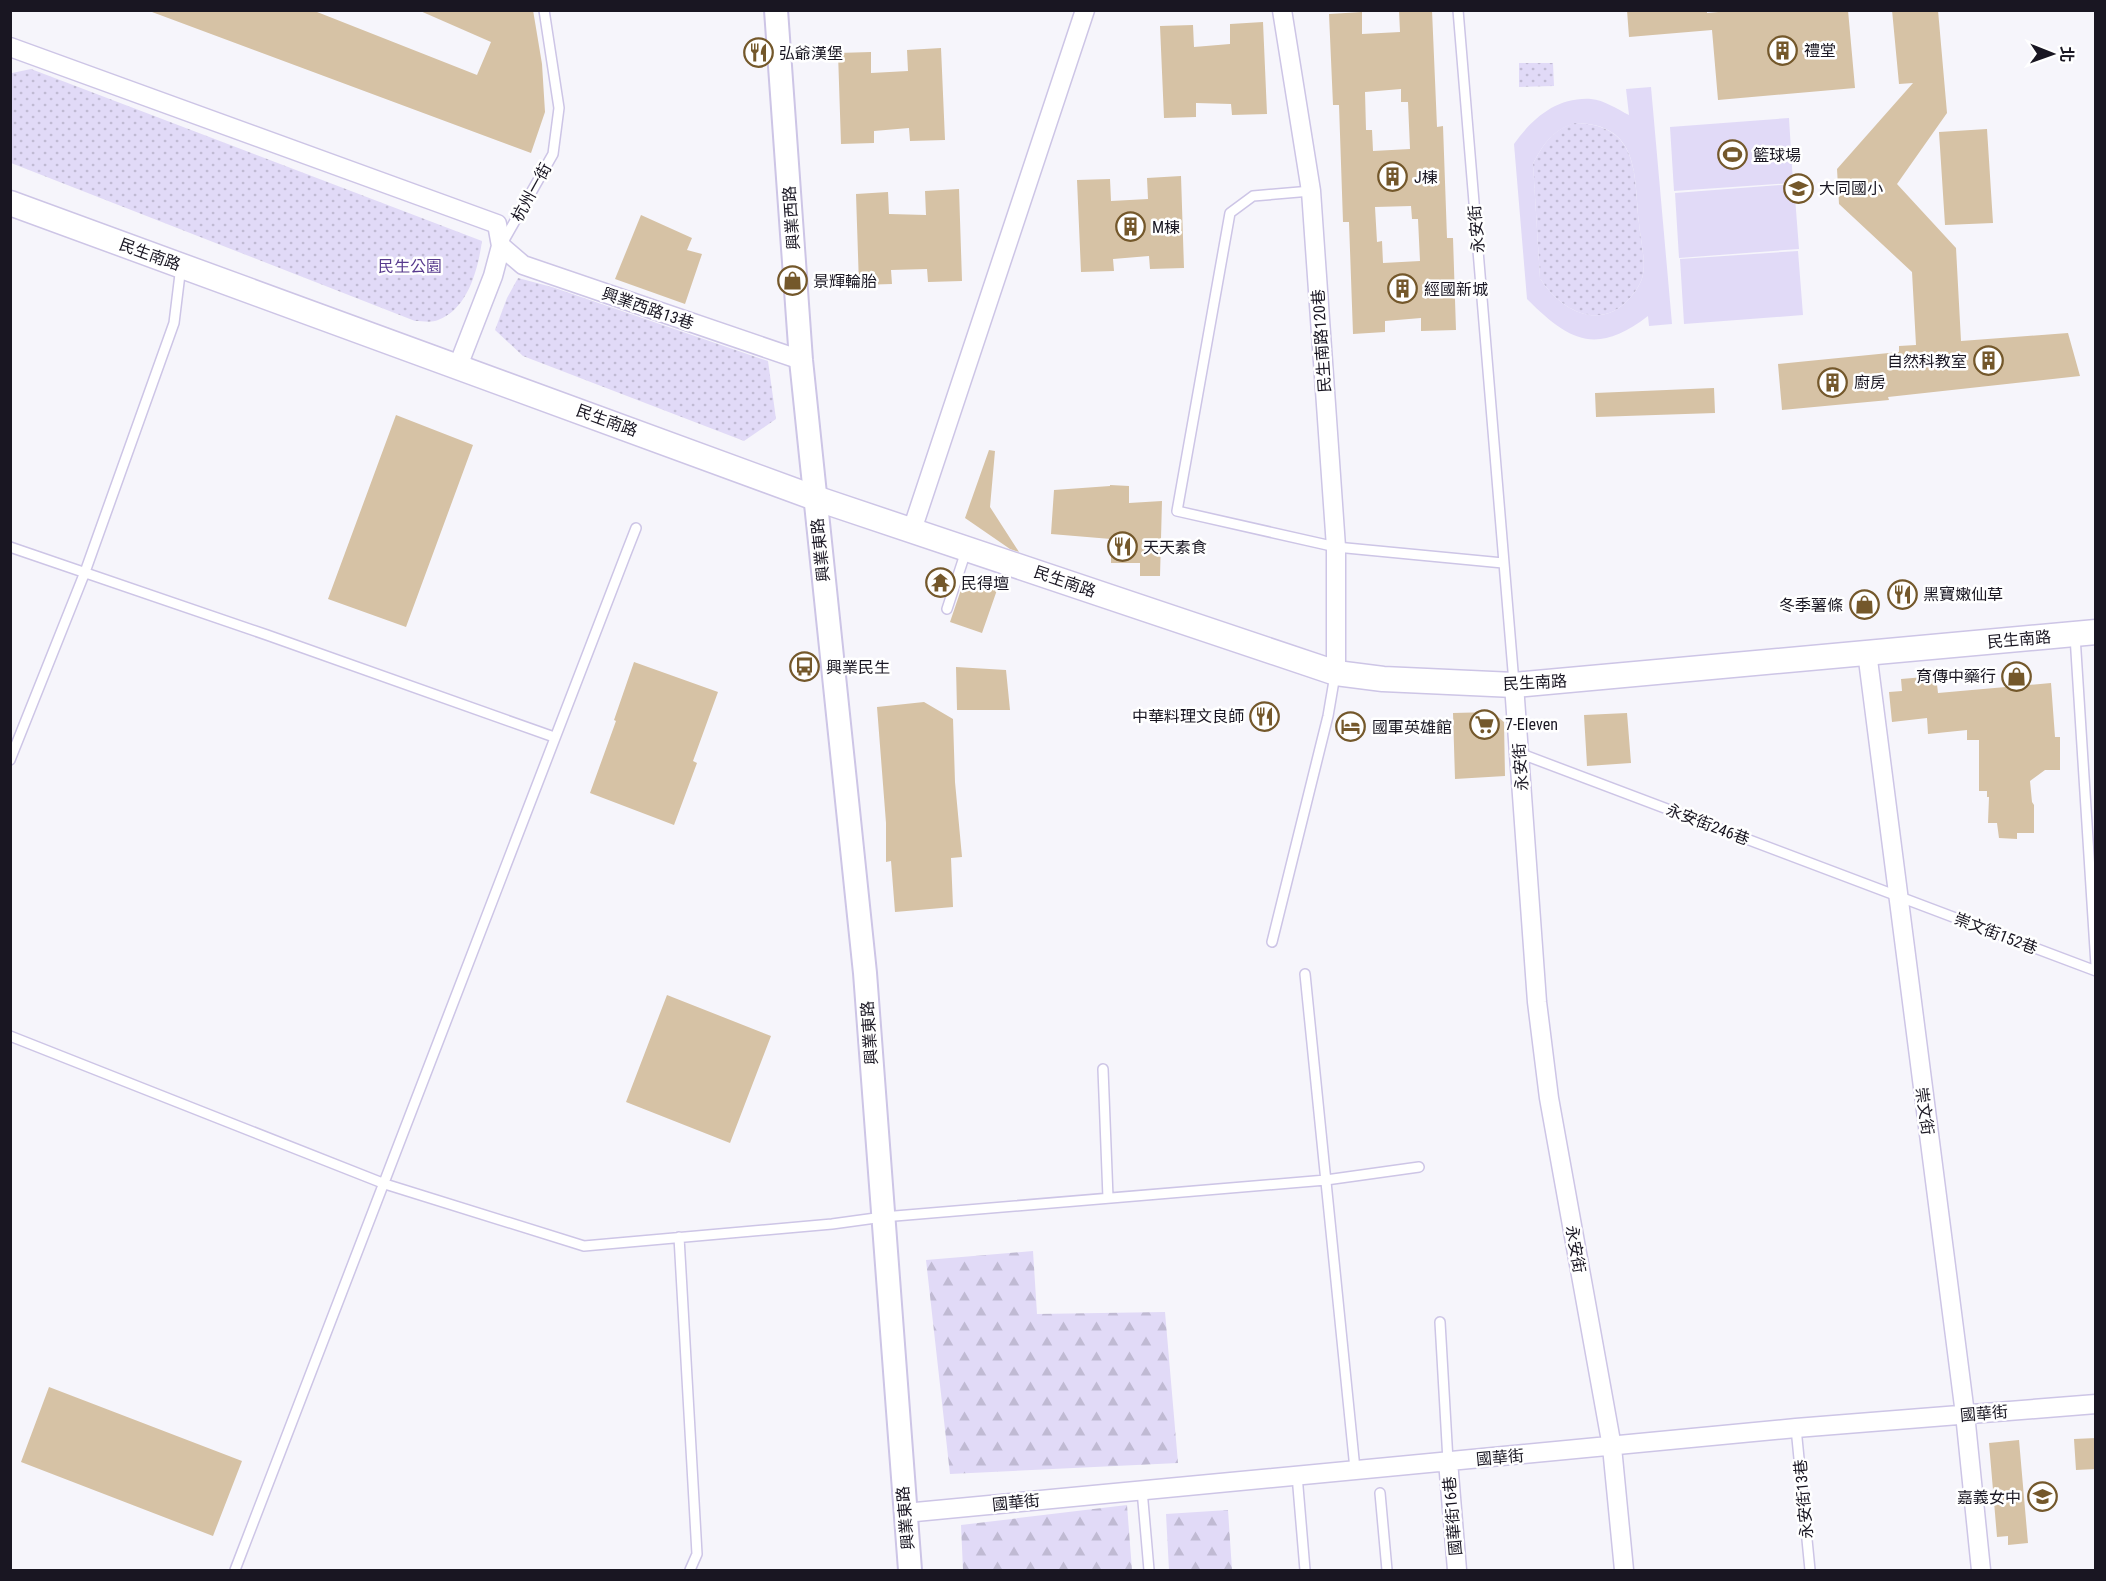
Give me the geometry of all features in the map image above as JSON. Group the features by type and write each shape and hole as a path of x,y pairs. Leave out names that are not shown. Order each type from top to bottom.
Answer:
{"main road":[{"name":"民生南路","path":"10,203 815,498 1336,673 1383,679 1514,686 2085,633"}],"street":[{"name":"興業西路","path":"776,10 801,360 815,498"},
{"path":"912,530 1085,10"},
{"name":"民生南路120巷","path":"1282,10 1311,191 1336,548 1336,673"},
{"path":"10,47 496,224 501,246"},
{"name":"興業西路13巷","path":"501,246 523,265 801,360"},
{"name":"杭州一街","path":"458,366 493,276 501,246"},
{"name":"興業東路","path":"815,498 865,973 910,1570"},
{"name":"崇文街","path":"1867,652 1965,1414 1981,1570"},
{"name":"永安街","path":"1514,686 1537,1002 1548,1098 1612,1447 1624,1570"},
{"name":"國華街","path":"905,1514 1796,1428 2096,1404"},
{"name":"國華街16巷","path":"1448,1461 1457,1570"}],"lane":[{"name":"永安街","path":"1458,10 1514,686"},
{"name":"杭州一街","path":"501,246 553,154 559,108 542,11"},
{"path":"1311,191 1253,196 1230,213 1177,511 1336,548 1503,563"},
{"path":"10,760 85,572 174,323 181,266"},
{"path":"235,1570 636,528"},
{"path":"10,547 554,737"},
{"path":"947,609 967,548"},
{"path":"2085,633 2096,965"},
{"path":"1272,942 1328,716 1336,673"},
{"name":"永安街246巷","path":"1519,753 1897,895"},
{"name":"崇文街152巷","path":"1897,895 2096,971"},
{"path":"1305,974 1355,1470"},
{"path":"10,1036 385,1184 584,1246 832,1224 883,1217 1326,1180 1419,1167"},
{"path":"1103,1069 1108,1198"},
{"path":"679,1237 697,1554 690,1570"},
{"path":"1440,1322 1448,1461"},
{"name":"永安街13巷","path":"1796,1428 1810,1570"},
{"path":"1297,1475 1305,1570"},
{"path":"1142,1490 1149,1570"},
{"path":"1380,1493 1387,1570"}],"green space":[{"path":"1519,63 1553,63 1554,86 1519,87"},
{"name":"民生公園","path":"31,69 482,241 478,264 470,287 457,307 448,315 436,321 415,321 11,163 11,77 12,73"},
{"path":"1651,87 1672,324 1649,326 1648,316 1613,336 1598,339 1584,338 1556,325 1527,299 1514,144 1546,111 1578,99 1596,100 1629,115 1626,89","holes":["1575,123 1596,126 1612,132 1630,155 1634,170 1644,269 1640,283 1630,298 1619,308 1607,314 1594,315 1582,313 1558,300 1540,278 1533,164 1545,144 1567,126"]},
{"name":"籃球場","path":"1789,118 1793,183 1674,191 1670,127"},
{"path":"1574,123 1596,126 1611,132 1622,142 1634,170 1644,269 1641,280 1630,298 1619,308 1607,314 1594,315 1570,308 1548,290 1540,278 1533,164 1549,139"},
{"name":"籃球場","path":"1794,184 1799,249 1679,258 1675,193"},
{"path":"1798,251 1803,315 1684,324 1680,259"},
{"path":"518,278 552,287 768,361 776,419 744,441 523,356 495,330 507,298"},
{"path":"1033,1251 1037,1314 1165,1312 1178,1463 950,1474 926,1260"},
{"path":"1127,1505 1132,1570 963,1570 961,1525"},
{"path":"1228,1510 1232,1570 1169,1570 1166,1514"}],"building":[{"path":"152,10 312,10 477,75 491,42 418,10 533,10 542,64 545,112 531,153 152,12"},
{"path":"1399,10 1432,10 1437,127 1443,126 1447,238 1453,238 1456,330 1421,331 1421,318 1385,321 1385,332 1353,334 1349,222 1343,222 1339,105 1333,105 1329,14 1362,12 1362,34 1400,32","holes":["1401,89 1401,102 1408,102 1410,149 1373,151 1372,130 1366,130 1365,92","1411,206 1412,219 1418,219 1420,261 1383,263 1382,241 1377,242 1375,207"]},
{"name":"禮堂","path":"1627,10 1707,10 1707,13 1741,10 1848,10 1855,88 1718,100 1712,30 1629,37"},
{"path":"1892,10 1938,10 1947,113 1897,184 1956,248 1961,341 2068,333 2080,376 1888,397 1889,400 1782,410 1778,364 1899,352 1899,346 1916,345 1912,272 1839,204 1837,169 1913,83 1899,84"},
{"path":"1263,22 1267,114 1232,115 1231,104 1196,103 1196,117 1164,118 1160,26 1193,25 1194,47 1230,44 1230,24"},
{"path":"941,48 945,140 910,141 909,128 874,131 874,143 841,144 838,53 871,52 871,73 908,71 907,50"},
{"path":"1987,129 1993,223 1945,225 1939,132"},
{"name":"M棟","path":"1181,176 1184,268 1150,269 1149,256 1113,259 1114,271 1081,272 1077,180 1110,179 1111,201 1148,199 1147,178"},
{"path":"959,189 962,281 928,282 927,269 891,270 892,284 859,285 856,194 888,192 889,214 926,215 925,191"},
{"path":"641,215 692,238 687,250 702,254 685,304 615,279"},
{"path":"1714,388 1715,413 1596,417 1595,393"},
{"path":"396,415 473,445 406,627 328,599"},
{"path":"989,450 995,451 990,507 1019,552 1010,549 965,518"},
{"path":"1110,485 1129,486 1129,503 1162,501 1160,576 1140,576 1140,563 1111,563 1111,539 1051,534 1054,490"},
{"path":"965,578 997,590 982,633 950,622"},
{"path":"634,662 718,692 693,761 697,763 674,825 590,793"},
{"path":"956,667 1006,670 1010,710 957,710"},
{"path":"1936,676 1938,693 2051,683 2055,737 2060,737 2060,770 2045,770 2030,781 2034,805 2034,833 2017,833 2017,839 1999,838 1997,823 1988,823 1989,797 1987,797 1987,791 1979,791 1979,740 1967,740 1967,730 1928,734 1927,718 1892,722 1889,692 1902,691 1901,679"},
{"path":"924,702 953,719 955,782 962,857 951,858 953,907 895,912 891,861 886,862 886,823 877,707"},
{"path":"1492,712 1504,722 1505,776 1455,779 1453,713"},
{"path":"1627,713 1631,763 1587,766 1584,715"},
{"path":"667,995 771,1036 730,1143 626,1102"},
{"path":"49,1387 242,1461 213,1536 21,1462"},
{"path":"2096,1438 2096,1469 2076,1470 2074,1439"},
{"path":"2019,1440 2028,1543 2008,1545 2008,1536 1997,1537 1989,1443"}],"place":[{"name":"禮堂","path":"1783,50"},
{"name":"弘爺漢堡","path":"758,53"},
{"name":"籃球場","path":"1732,155"},
{"name":"J棟","path":"1393,177"},
{"name":"大同國小","path":"1798,188"},
{"name":"M棟","path":"1131,227"},
{"name":"景輝輪胎","path":"792,281"},
{"name":"經國新城","path":"1403,289"},
{"name":"自然科教室","path":"1988,361"},
{"name":"廚房","path":"1833,382"},
{"name":"天天素食","path":"1122,547"},
{"name":"民得壇","path":"940,583"},
{"name":"黑寶嫩仙草","path":"1902,594"},
{"name":"冬季薯條","path":"1864,605"},
{"name":"興業民生","path":"805,667"},
{"name":"育傳中藥行","path":"2017,676"},
{"name":"中華料理文良師","path":"1265,716"},
{"name":"7-Eleven","path":"1484,724"},
{"name":"國軍英雄館","path":"1351,727"},
{"name":"嘉義女中","path":"2042,1497"}]}
